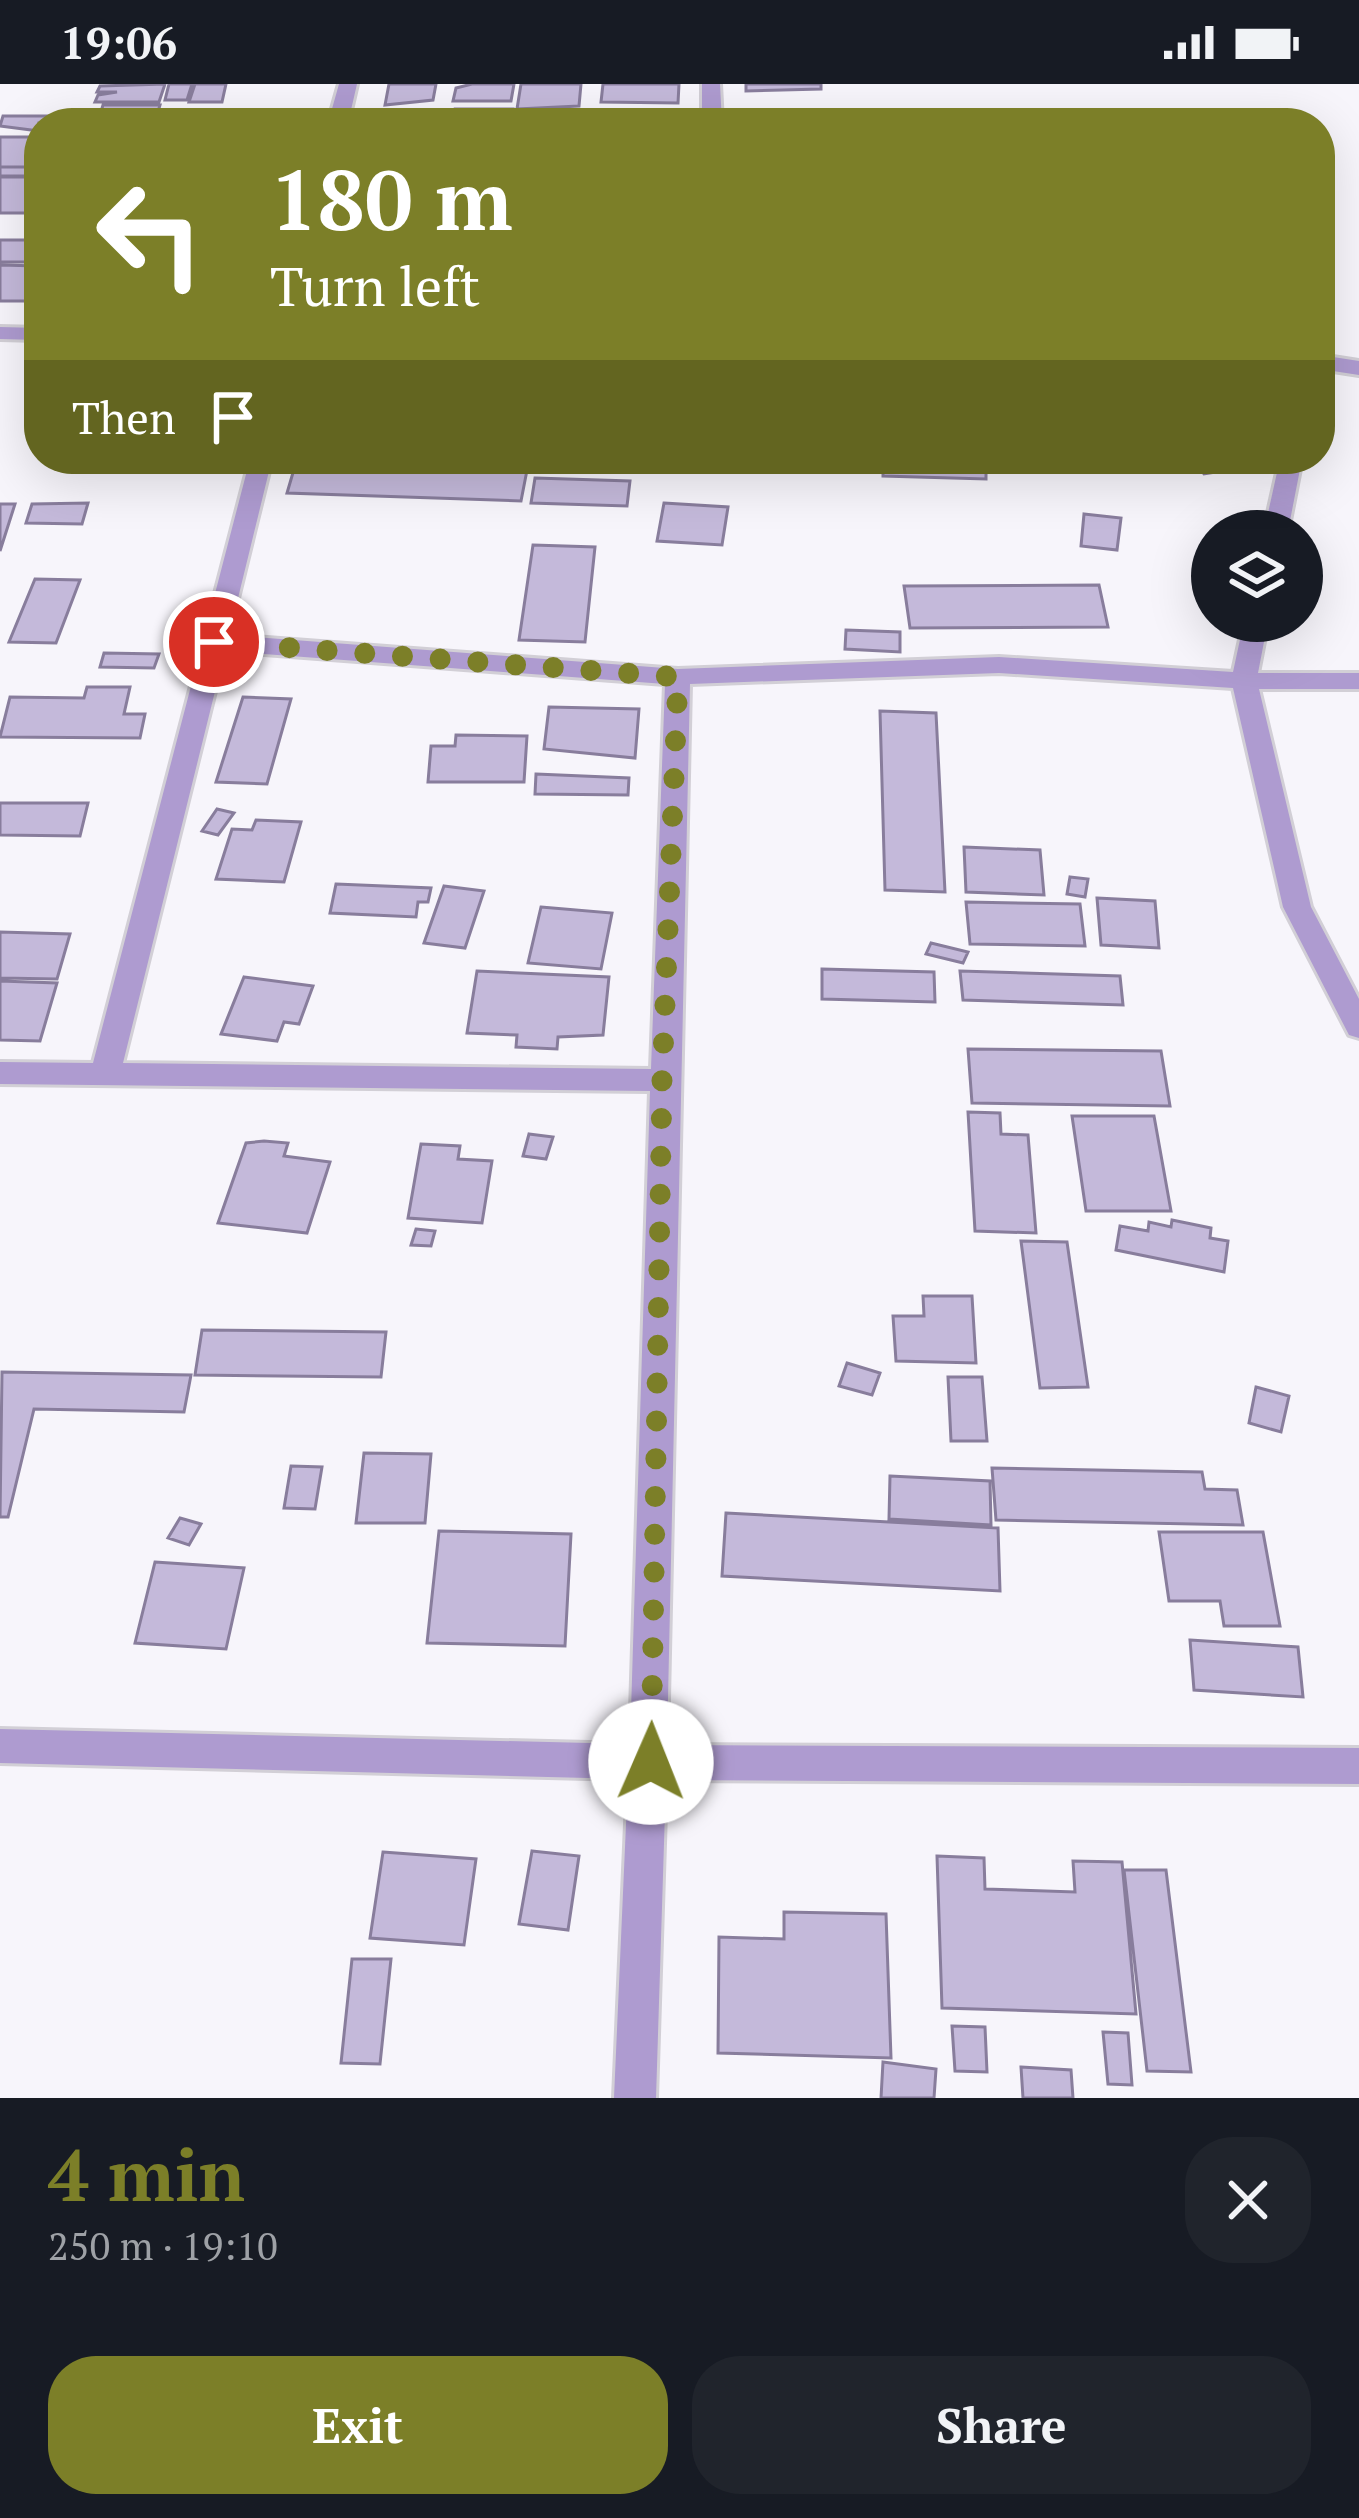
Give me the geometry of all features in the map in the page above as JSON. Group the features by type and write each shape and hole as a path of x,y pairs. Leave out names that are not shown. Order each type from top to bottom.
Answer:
{"street":[{"path":"105,1075 257,474"},
{"path":"1280,510 1288,474"},
{"path":"214,642 678,677 999,665 1244,681 1359,681"},
{"path":"1252,642 1244,681 1298,907 1359,1027"},
{"path":"635,2098 651,1762 662,1080 678,677"},
{"path":"0,1072 662,1080"},
{"path":"0,1747 651,1762 1359,1766"}],"building":[{"path":"165,84 159,102 95,102 98,95 117,92 97,92 100,86"},
{"path":"169,84 192,84 187,100 165,100"},
{"path":"195,84 226,84 222,102 189,102"},
{"path":"389,84 436,84 433,100 385,105"},
{"path":"514,84 511,101 453,101 456,88"},
{"path":"521,84 581,84 579,106 517,108"},
{"path":"603,84 679,84 678,103 601,102"},
{"path":"746,84 821,84 821,89 746,91"},
{"path":"103,105 160,105 159,108"},
{"path":"3,116 24,116 24,129 0,126"},
{"path":"0,137 24,137 24,167 0,167"},
{"path":"0,167 24,167 24,176 0,176"},
{"path":"0,177 24,177 24,213 0,213"},
{"path":"0,240 24,240 24,262 0,262"},
{"path":"0,265 24,266 24,301 0,301"},
{"path":"293,474 526,474 521,501 287,493"},
{"path":"986,474 986,479 883,476"},
{"path":"535,478 630,481 627,506 531,503"},
{"path":"88,503 82,524 26,523 32,504"},
{"path":"664,503 728,507 722,545 657,541"},
{"path":"0,504 15,504 0,551"},
{"path":"1084,514 1121,518 1117,550 1081,546"},
{"path":"533,545 595,547 585,642 519,640"},
{"path":"35,579 80,580 56,643 9,642"},
{"path":"1099,585 1108,627 910,628 904,586"},
{"path":"846,630 900,632 900,652 845,649"},
{"path":"104,653 159,654 154,668 100,667"},
{"path":"87,687 130,687 124,714 145,714 140,738 0,737 10,697 84,698"},
{"path":"243,697 291,699 267,784 216,782"},
{"path":"549,707 639,709 635,758 544,749"},
{"path":"880,711 936,713 945,892 885,890"},
{"path":"456,735 527,736 524,782 428,782 431,746 455,746"},
{"path":"536,774 629,778 628,795 535,794"},
{"path":"0,803 88,803 80,836 0,835"},
{"path":"217,809 234,813 218,835 202,831"},
{"path":"256,820 301,822 284,882 216,879 232,829 252,830"},
{"path":"964,847 1040,850 1044,895 966,892"},
{"path":"1070,877 1088,879 1085,897 1067,894"},
{"path":"336,884 431,888 428,902 418,902 416,917 330,913"},
{"path":"444,886 484,891 465,948 424,943"},
{"path":"1097,898 1155,901 1159,948 1101,945"},
{"path":"966,902 1080,904 1085,946 970,944"},
{"path":"541,907 612,913 601,969 528,963"},
{"path":"0,932 70,934 57,979 0,978"},
{"path":"931,943 968,952 963,963 926,954"},
{"path":"822,969 934,972 935,1002 822,999"},
{"path":"477,971 609,977 603,1035 558,1037 557,1049 516,1047 517,1035 467,1033"},
{"path":"960,971 1120,976 1123,1005 963,1000"},
{"path":"244,977 313,986 299,1024 284,1022 277,1041 221,1034"},
{"path":"0,981 57,983 40,1041 0,1040"},
{"path":"968,1049 1161,1051 1170,1106 972,1103"},
{"path":"968,1112 1000,1113 1001,1134 1028,1135 1036,1233 975,1231"},
{"path":"1072,1116 1154,1116 1171,1211 1086,1211"},
{"path":"529,1134 553,1137 546,1159 523,1156"},
{"path":"246,1143 288,1143 284,1156 330,1162 307,1233 218,1223"},
{"path":"421,1144 460,1146 458,1159 492,1161 482,1223 408,1218"},
{"path":"1172,1220 1211,1228 1210,1238 1228,1241 1224,1272 1116,1250 1120,1226 1148,1231 1149,1222 1171,1227"},
{"path":"416,1229 435,1231 431,1246 411,1245"},
{"path":"1021,1241 1067,1242 1088,1387 1040,1388"},
{"path":"923,1296 972,1296 976,1363 896,1361 893,1316 924,1316"},
{"path":"202,1330 386,1332 381,1377 195,1375"},
{"path":"847,1363 880,1373 872,1395 839,1386"},
{"path":"2,1372 191,1375 184,1412 34,1409 8,1517 0,1517"},
{"path":"948,1377 982,1377 987,1441 951,1441"},
{"path":"1256,1387 1289,1396 1281,1432 1249,1423"},
{"path":"364,1453 431,1454 425,1523 356,1523"},
{"path":"291,1466 322,1467 315,1509 284,1508"},
{"path":"992,1468 1202,1472 1205,1489 1237,1490 1243,1525 996,1520"},
{"path":"890,1476 990,1481 991,1525 889,1519"},
{"path":"726,1513 998,1528 1000,1591 722,1576"},
{"path":"180,1518 201,1524 189,1545 168,1538"},
{"path":"439,1531 571,1534 565,1646 427,1643"},
{"path":"1159,1532 1263,1532 1280,1626 1224,1626 1220,1601 1169,1601"},
{"path":"155,1562 244,1568 226,1649 135,1643"},
{"path":"1190,1640 1298,1647 1303,1697 1194,1690"},
{"path":"532,1851 579,1856 568,1930 519,1924"},
{"path":"383,1852 476,1859 464,1945 370,1938"},
{"path":"937,1856 984,1858 985,1889 1075,1892 1073,1861 1122,1862 1136,2014 942,2008"},
{"path":"1124,1870 1166,1870 1191,2072 1147,2071"},
{"path":"784,1912 886,1914 891,2058 718,2053 719,1937 784,1939"},
{"path":"352,1959 391,1959 380,2064 341,2063"},
{"path":"952,2026 985,2027 987,2072 955,2071"},
{"path":"1103,2032 1128,2033 1132,2085 1108,2084"},
{"path":"883,2062 936,2069 934,2098 881,2098"},
{"path":"1021,2067 1071,2070 1073,2098 1023,2098"}],"route":[{"path":"214,642 678,677 662,1080 651,1762"}]}
